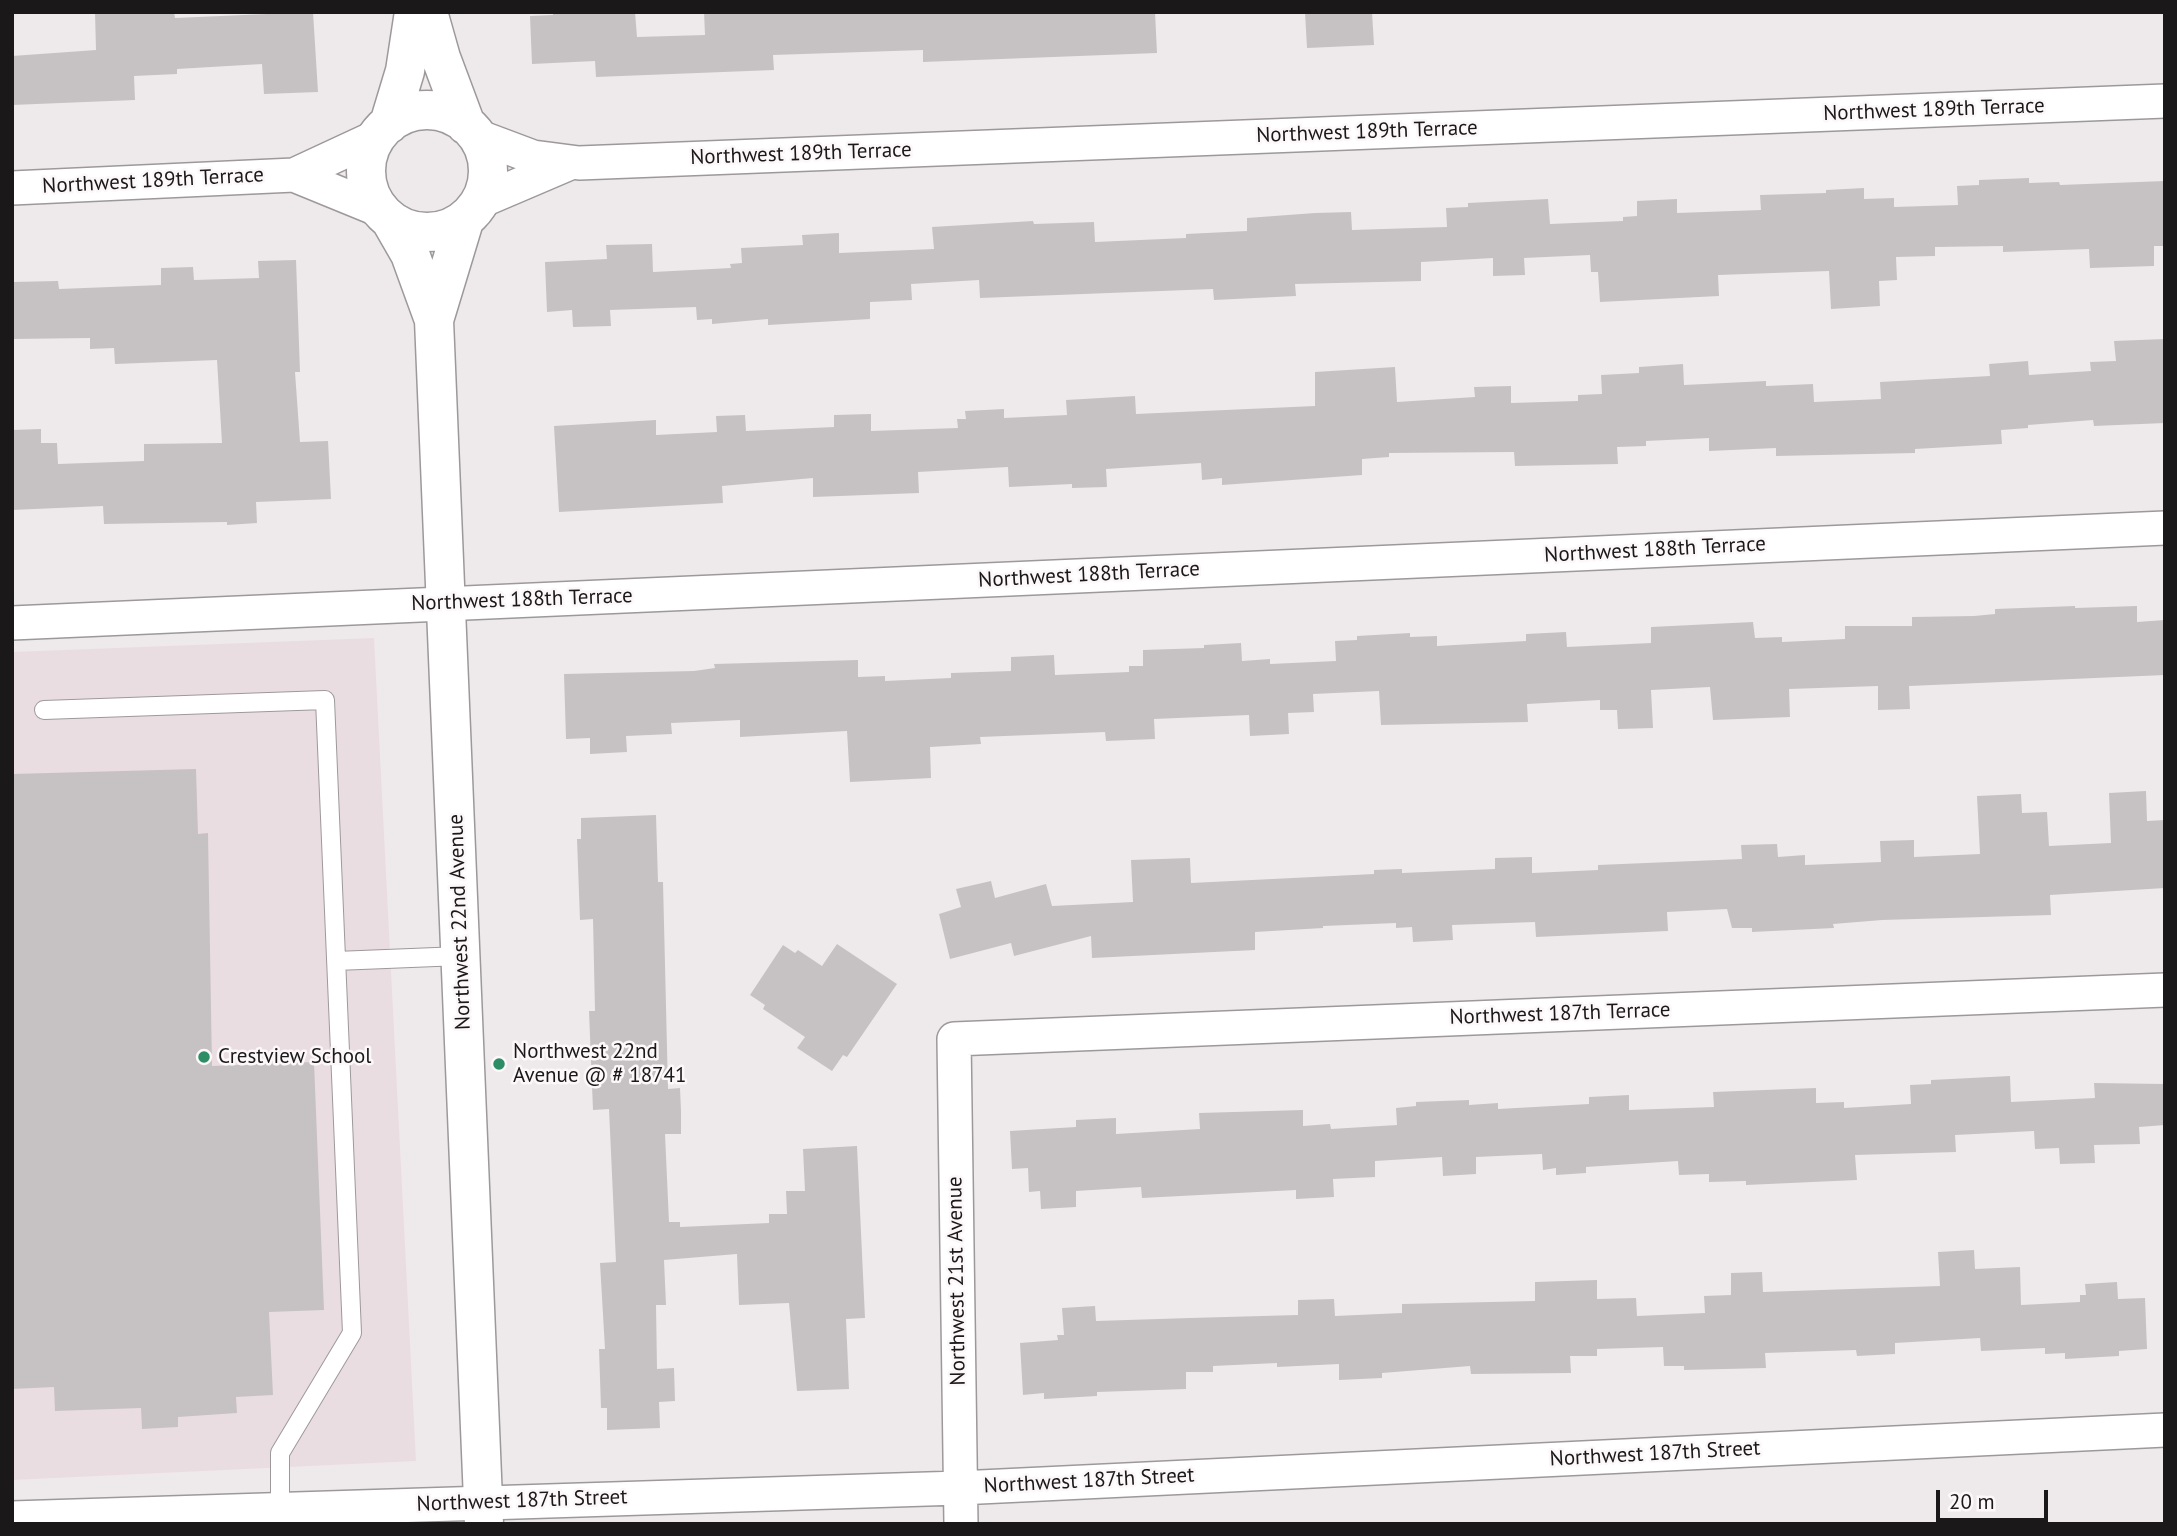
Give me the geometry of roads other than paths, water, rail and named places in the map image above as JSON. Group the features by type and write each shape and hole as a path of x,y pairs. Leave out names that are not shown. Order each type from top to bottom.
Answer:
{"street":[{"path":"414,12 405,71 384,130 370,149 366,170 368,189 386,216 408,229 428,233 447,230 472,211 489,170 485,149 472,130 441,58 428,12"},
{"name":"Northwest 189th Terrace","path":"472,130 505,149 570,163 2165,101"},
{"path":"384,130 417,110 439,111 458,118 472,130"},
{"name":"Northwest 189th Terrace","path":"12,188 294,175 384,130"},
{"name":"Northwest 189th Terrace","path":"472,211 570,163"},
{"name":"Northwest 189th Terrace","path":"294,175 386,216"},
{"name":"Northwest 22nd Avenue","path":"434,320 472,211"},
{"name":"Northwest 22nd Avenue","path":"386,216 410,254 434,320 484,1513"},
{"name":"Northwest 188th Terrace","path":"12,623 2165,528"},
{"name":"Northwest 187th Terrace","path":"954,1039 2165,990"},
{"name":"Northwest 21st Avenue","path":"954,1039 961,1524"},
{"name":"Northwest 187th Street","path":"12,1518 280,1507 484,1513 2165,1430"}],"lane":[{"path":"44,710 325,700 352,1333 280,1453 280,1507"},
{"path":"336,961 461,956"}],"place":[{"name":"Crestview School","path":"204,1057"},
{"name":"Northwest 22nd Avenue @ # 18741","path":"499,1064"}]}
